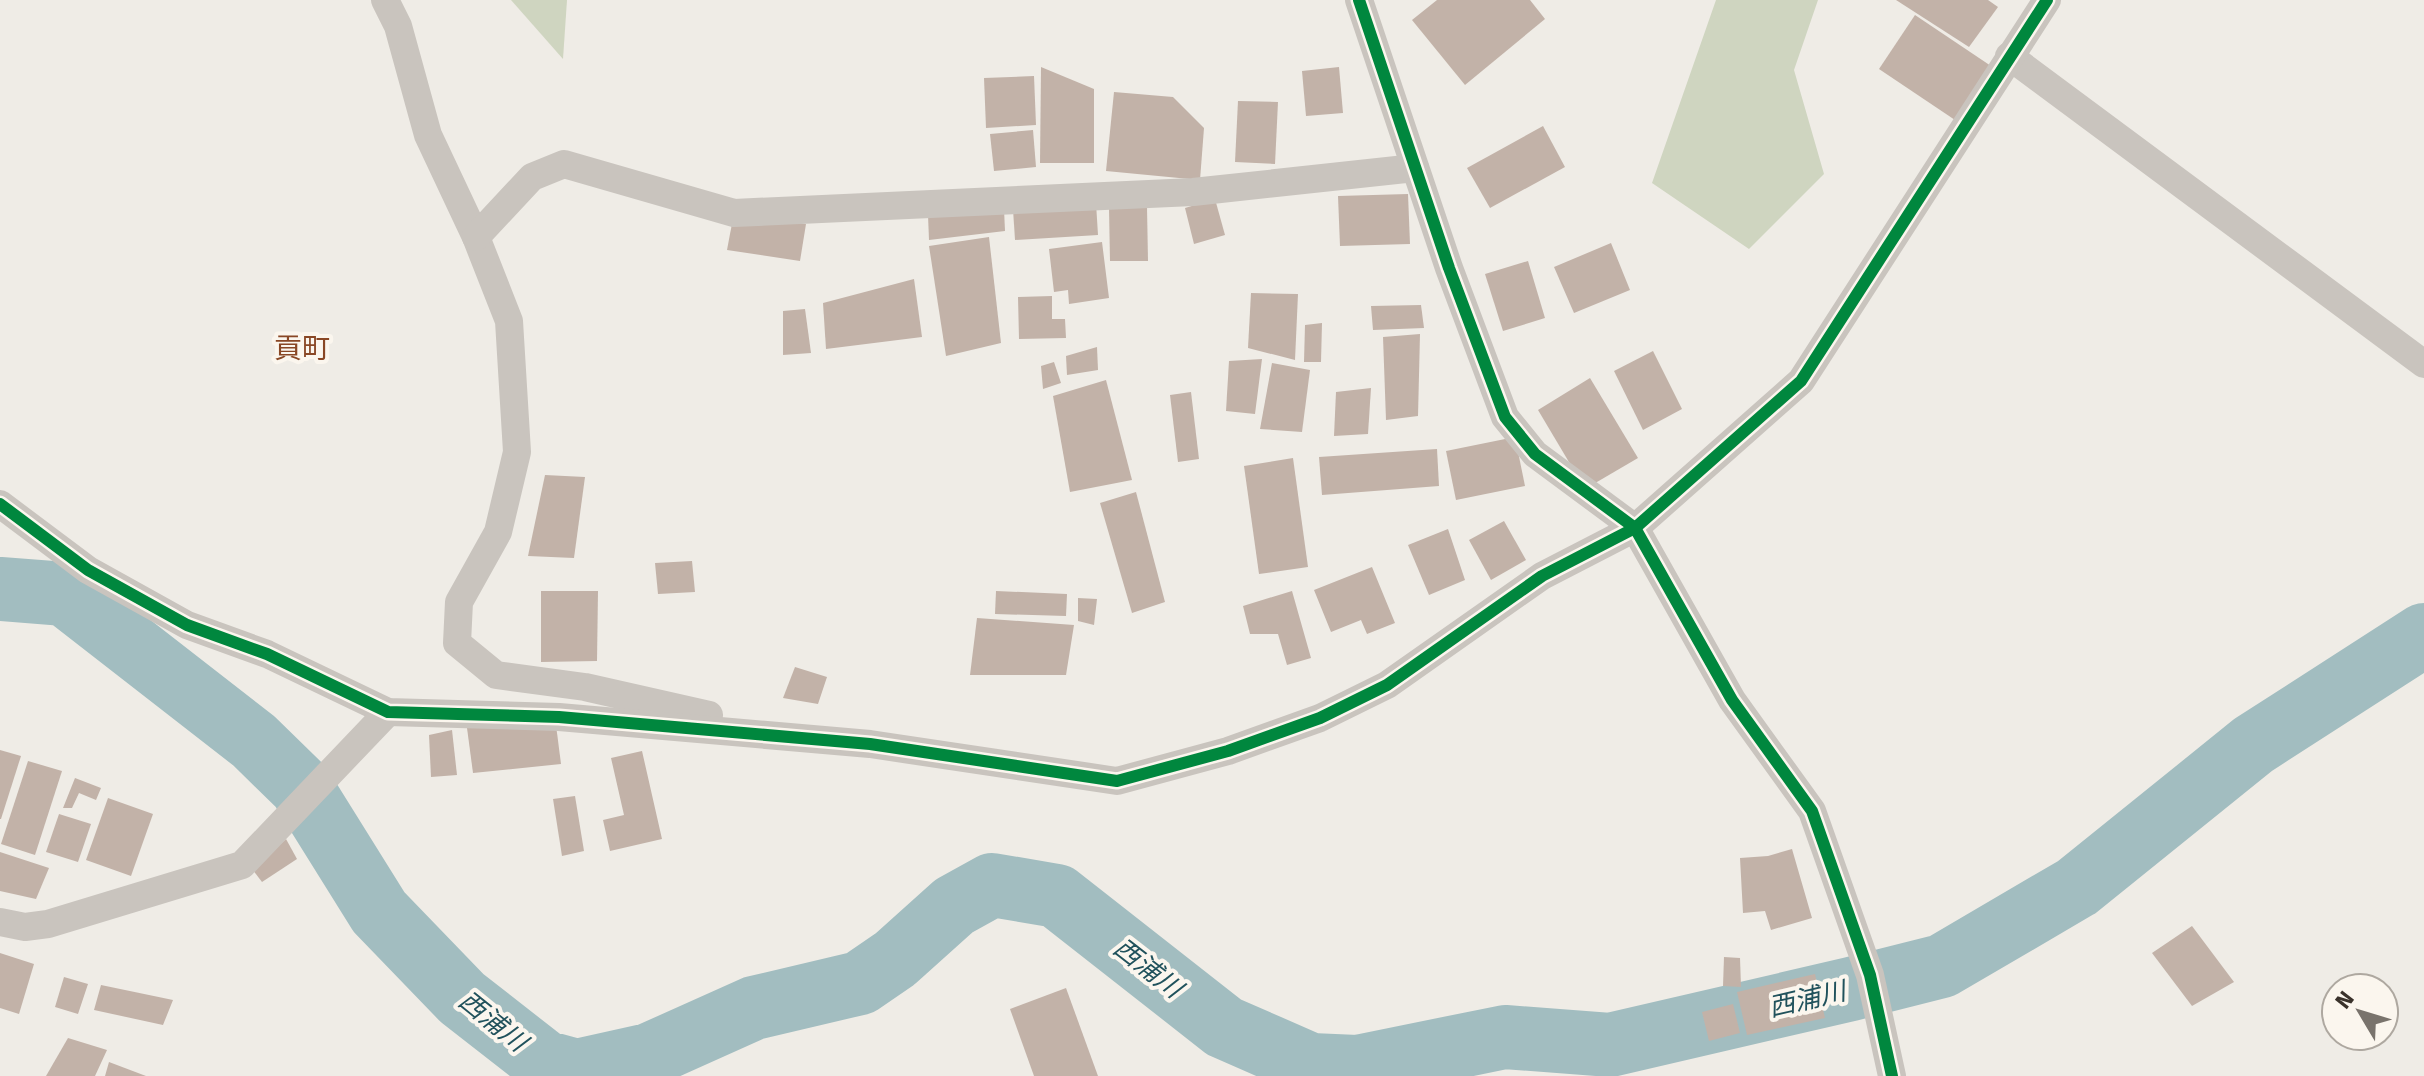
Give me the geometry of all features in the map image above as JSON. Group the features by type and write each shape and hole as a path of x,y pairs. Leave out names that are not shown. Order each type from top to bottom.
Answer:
{"street":[{"path":"385,0 398,26 428,135 476,237 509,321 517,452 498,532 459,602 457,643 496,675 585,687 812,738"},
{"path":"1359,0 1415,168 1505,417 1535,454 1635,528 1732,700 1812,811 1870,975 1892,1074"},
{"path":"0,504 88,570 187,625 267,654 388,712 559,717 812,738 1117,781 1228,751 1320,718 1387,685 1542,576 1635,528 1801,381 2047,0"},
{"path":"2009,56 2424,364"},
{"path":"476,237 532,177 564,164 734,213 1193,192 1415,168"},
{"path":"0,922 25,927 48,924 242,865 388,712"}],"green space":[{"path":"511,0 567,0 563,59"},
{"path":"1716,0 1818,0 1794,70 1824,174 1749,249 1652,183"}],"building":[{"path":"1437,0 1530,0 1545,19 1465,85 1412,20"},
{"path":"1896,0 1988,0 1998,7 1969,47"},
{"path":"1915,15 1991,66 1955,120 1879,69"},
{"path":"1041,67 1094,89 1094,163 1040,163"},
{"path":"1339,67 1343,113 1306,116 1302,71"},
{"path":"1034,76 1036,125 986,128 984,78"},
{"path":"1114,92 1173,97 1204,128 1200,180 1106,171"},
{"path":"1238,101 1278,102 1275,164 1235,162"},
{"path":"1543,126 1565,167 1490,208 1467,168"},
{"path":"1033,130 1036,167 994,171 990,134"},
{"path":"1408,194 1410,244 1340,246 1338,196"},
{"path":"1215,199 1225,235 1194,244 1185,208"},
{"path":"1096,203 1098,235 1015,240 1013,209"},
{"path":"1147,207 1148,261 1110,261 1109,208"},
{"path":"1004,209 1005,231 929,240 928,215"},
{"path":"734,213 806,224 800,261 727,250"},
{"path":"989,237 1001,343 946,356 929,246"},
{"path":"1102,242 1109,298 1069,304 1068,290 1054,292 1049,249"},
{"path":"1611,243 1630,290 1574,313 1554,267"},
{"path":"1528,261 1545,318 1503,331 1485,274"},
{"path":"914,279 922,337 826,349 823,303"},
{"path":"1251,293 1298,294 1295,360 1248,348"},
{"path":"1052,296 1052,319 1065,319 1066,338 1019,339 1018,297"},
{"path":"1421,305 1424,328 1373,330 1371,306"},
{"path":"805,309 811,353 783,355 783,311"},
{"path":"1322,323 1321,362 1304,362 1305,325"},
{"path":"1420,334 1418,416 1386,420 1383,337"},
{"path":"1097,347 1098,370 1067,375 1066,356"},
{"path":"1653,351 1682,409 1643,430 1614,371"},
{"path":"1262,359 1255,414 1226,411 1229,361"},
{"path":"1054,362 1061,383 1043,389 1041,366"},
{"path":"1272,363 1310,370 1302,432 1260,429"},
{"path":"1590,378 1638,458 1585,489 1538,410"},
{"path":"1106,380 1132,480 1070,492 1053,396"},
{"path":"1371,388 1368,434 1334,436 1336,392"},
{"path":"1191,392 1199,459 1178,462 1170,395"},
{"path":"1515,437 1525,486 1456,500 1446,451"},
{"path":"1437,449 1439,486 1322,495 1319,457"},
{"path":"1293,458 1308,567 1259,574 1244,466"},
{"path":"545,475 585,477 574,558 528,556"},
{"path":"1136,492 1165,602 1132,613 1100,503"},
{"path":"1504,521 1526,560 1491,580 1469,540"},
{"path":"1448,529 1465,580 1429,595 1408,545"},
{"path":"692,561 695,592 658,594 655,563"},
{"path":"1372,567 1395,623 1367,634 1361,620 1331,632 1314,590"},
{"path":"541,591 598,591 597,661 541,662"},
{"path":"996,591 1067,594 1066,616 995,614"},
{"path":"1292,591 1311,658 1287,665 1278,634 1250,634 1243,606"},
{"path":"1078,598 1097,599 1094,625 1078,621"},
{"path":"977,618 1074,625 1066,675 970,675"},
{"path":"795,667 827,677 818,704 783,698"},
{"path":"556,725 561,764 473,773 467,728"},
{"path":"452,730 457,775 431,777 429,735"},
{"path":"0,750 21,756 1,819 0,819"},
{"path":"642,751 662,839 610,851 603,820 624,815 611,758"},
{"path":"28,761 62,771 35,855 1,844"},
{"path":"75,778 101,788 96,800 79,793 72,808 63,808"},
{"path":"575,796 584,851 562,856 553,799"},
{"path":"108,798 153,814 131,876 86,860"},
{"path":"59,814 91,824 78,862 46,852"},
{"path":"286,839 297,859 262,882 252,869"},
{"path":"1792,849 1812,918 1771,930 1765,911 1743,913 1740,858 1768,856"},
{"path":"0,852 49,868 36,899 0,891"},
{"path":"2192,926 2234,982 2192,1006 2152,953"},
{"path":"0,953 34,964 19,1014 0,1008"},
{"path":"1724,957 1740,958 1741,987 1723,986"},
{"path":"1815,974 1825,1018 1747,1035 1737,992"},
{"path":"64,977 88,984 78,1014 55,1007"},
{"path":"101,985 173,1000 163,1025 94,1010"},
{"path":"1066,988 1098,1076 1034,1076 1010,1009"},
{"path":"1733,1004 1740,1033 1709,1041 1702,1012"},
{"path":"68,1038 107,1050 95,1076 46,1076"},
{"path":"109,1062 146,1076 105,1076"}],"waterway":[{"name":"西浦川","path":"0,589 65,594 254,741 301,787 379,912 462,998 544,1062 577,1071 649,1055 754,1008 860,983 895,959 954,906 992,885 1057,896 1224,1027 1311,1065 1357,1067 1505,1037 1610,1045 1851,989 1942,966 2077,887 2253,745 2424,635"}],"cycle path":[{"path":"1359,0 1449,268 1505,417 1535,454 1635,528 1732,700 1812,811 1870,975 1892,1076"},
{"path":"0,504 88,570 187,625 267,654 388,712 559,717 870,744 1117,781 1228,751 1320,718 1387,685 1542,576 1635,528 1801,381 2047,0"}],"district":[{"name":"貢町","path":"302,348"}]}
